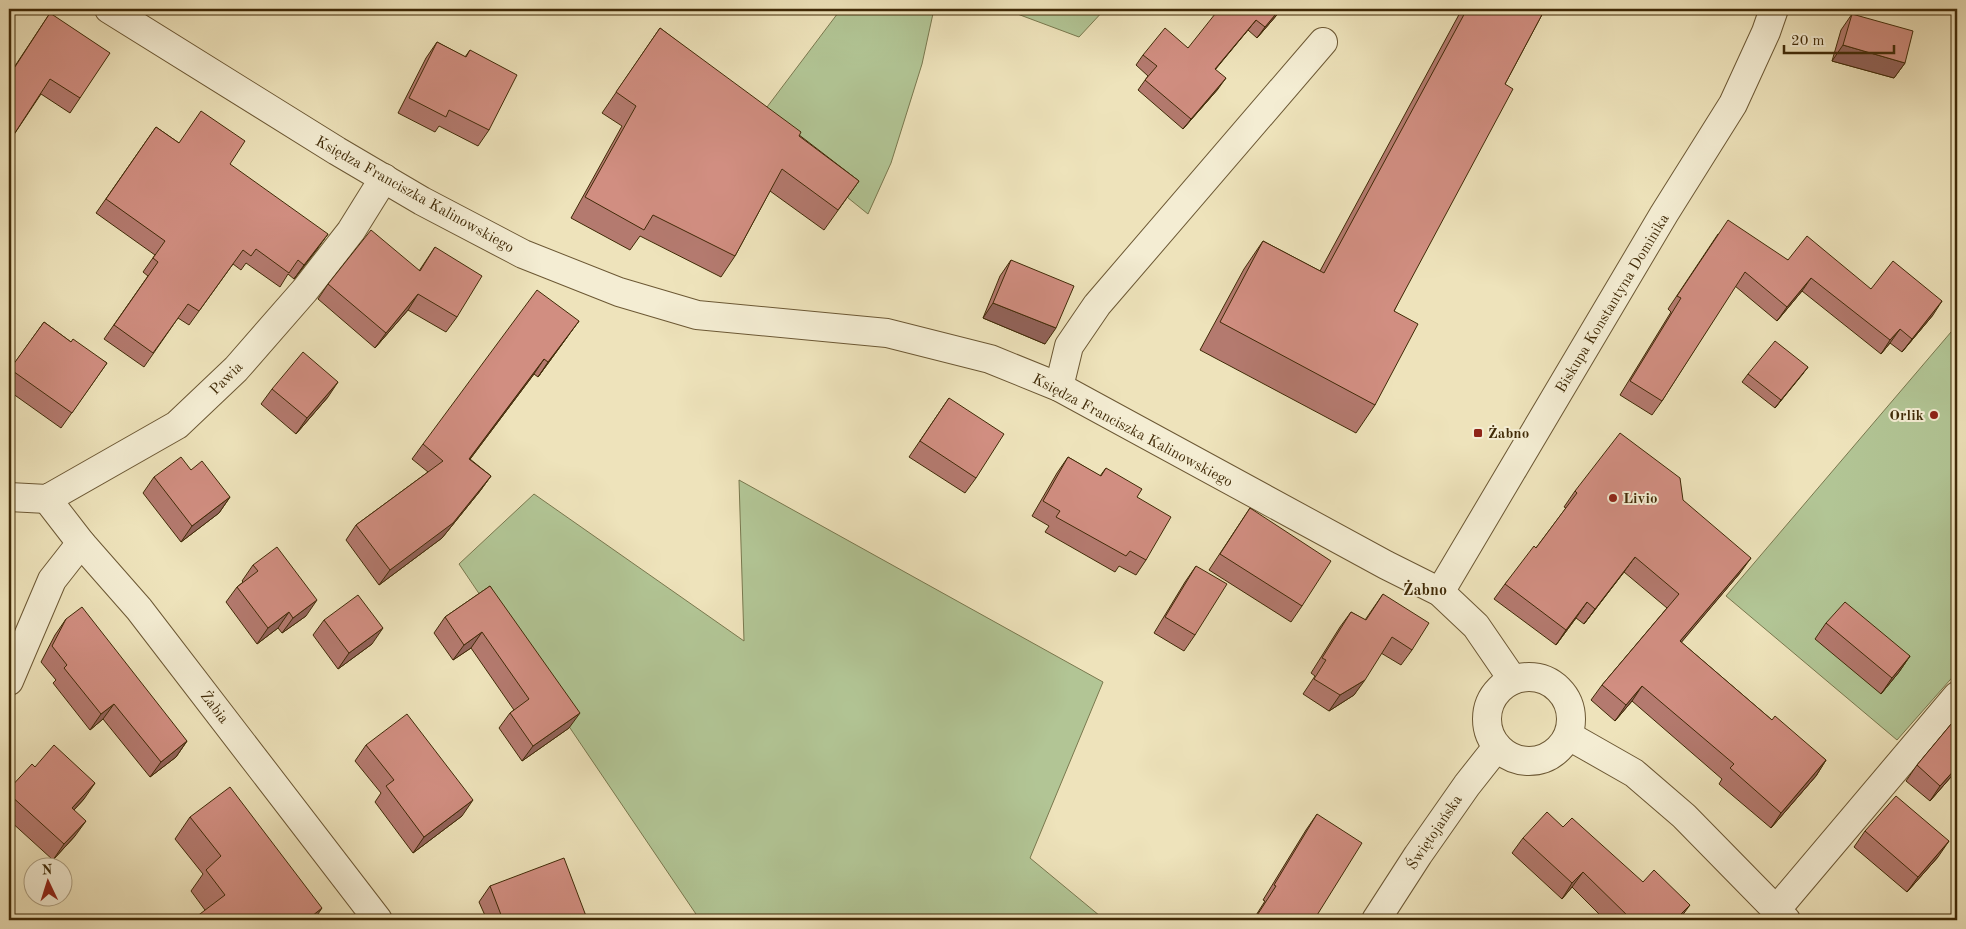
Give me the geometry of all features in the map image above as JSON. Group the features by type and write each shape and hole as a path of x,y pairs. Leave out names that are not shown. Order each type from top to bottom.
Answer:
{"street":[{"name":"Księdza Franciszka Kalinowskiego","path":"109,9 336,151 422,201 523,254 619,292 697,315 887,334 990,359 1058,387 1386,565 1440,592 1476,626 1513,680"},
{"name":"Biskupa Konstantyna Dominika","path":"1440,592 1664,214 1733,104 1766,32 1774,9"},
{"path":"1058,387 1069,346 1097,305 1323,42"},
{"name":"Pawia","path":"47,499 177,425 236,369 304,290 351,230 384,178"},
{"path":"9,497 47,499"},
{"name":"Żabia","path":"47,499 81,543 139,609 378,920"},
{"path":"9,680 52,580 81,543"},
{"path":"1538,677 1560,689 1571,711 1569,736 1555,753 1536,761 1515,759 1497,747 1488,730 1488,710 1497,692 1513,680 1538,677"},
{"path":"1569,736 1634,773 1684,816 1781,915 1957,696"},
{"name":"Świętojańska","path":"1376,920 1466,785 1497,747"}],"green space":[{"path":"841,9 934,9 922,64 891,163 868,214 755,123"},
{"path":"1004,9 1105,9 1079,37"},
{"path":"1957,325 1957,672 1897,740 1726,596"},
{"path":"739,480 1103,682 1030,858 1100,916 1095,920 700,920 459,564 534,494 744,641"}],"building":[{"path":"1219,9 1280,9 1265,27 1256,20 1215,69 1226,78 1191,119 1145,80 1157,66 1143,55 1165,28 1188,48"},
{"path":"1467,9 1545,9 1505,84 1513,89 1394,311 1418,324 1375,405 1220,322 1263,241 1324,273"},
{"path":"50,13 110,53 80,98 50,79 9,142 9,76"},
{"path":"1852,14 1913,31 1905,63 1843,45"},
{"path":"660,28 801,132 799,136 859,181 838,210 782,169 735,256 653,215 644,230 585,197 636,106 616,92"},
{"path":"437,42 466,57 470,50 517,75 489,130 449,110 446,117 409,98"},
{"path":"201,111 245,141 230,164 328,234 304,265 298,260 289,273 256,249 251,256 243,250 199,311 188,304 153,353 114,325 158,262 153,258 165,241 106,199 156,127 179,143"},
{"path":"1728,220 1788,260 1807,236 1871,289 1893,261 1942,301 1912,339 1900,329 1890,340 1811,278 1787,307 1745,272 1662,401 1630,381 1681,298 1677,296"},
{"path":"371,230 420,271 435,247 482,276 457,317 418,294 386,333 328,284"},
{"path":"1011,260 1074,286 1056,328 993,303"},
{"path":"537,290 579,321 548,362 544,359 469,459 491,476 453,523 390,570 356,525 443,461 423,444"},
{"path":"44,322 71,342 73,339 107,363 72,413 10,369"},
{"path":"1775,341 1808,367 1781,400 1748,374"},
{"path":"303,352 338,382 307,418 272,389"},
{"path":"949,398 1004,434 976,478 920,441"},
{"path":"1620,433 1680,478 1683,500 1751,558 1680,641 1772,720 1775,716 1826,760 1781,813 1730,768 1734,764 1642,686 1626,705 1602,685 1679,594 1635,557 1595,609 1587,602 1566,630 1505,584 1534,546 1536,548 1577,493 1575,491"},
{"path":"181,457 191,470 202,461 230,497 192,526 154,477"},
{"path":"1068,457 1101,476 1106,468 1142,489 1137,497 1171,517 1146,560 1130,551 1126,556 1056,517 1060,511 1043,501"},
{"path":"1250,508 1331,561 1302,606 1220,554"},
{"path":"277,547 317,600 293,618 289,612 268,628 237,587 258,571 253,565"},
{"path":"1196,566 1227,584 1195,635 1165,617"},
{"path":"490,586 580,713 533,746 510,713 529,699 482,632 464,645 445,617"},
{"path":"1383,594 1429,623 1412,650 1392,637 1365,680 1340,695 1314,679 1326,660 1322,658 1351,612 1366,620"},
{"path":"358,595 383,628 349,653 324,620"},
{"path":"1845,602 1910,656 1892,678 1826,623"},
{"path":"82,607 187,741 161,762 114,704 101,714 64,668 67,665 52,646 66,619"},
{"path":"407,714 473,800 424,837 386,786 394,780 366,745"},
{"path":"1957,717 1957,767 1940,786 1917,765"},
{"path":"54,745 95,783 72,808 86,821 64,844 9,794 9,789 32,764 35,767"},
{"path":"230,787 322,908 307,920 192,920 225,895 206,870 221,856 190,817"},
{"path":"1896,796 1949,841 1918,877 1865,831"},
{"path":"1547,812 1563,827 1572,818 1643,882 1654,870 1690,905 1675,920 1632,920 1583,872 1572,883 1523,838"},
{"path":"1317,814 1362,843 1314,920 1254,920 1276,886 1274,885"},
{"path":"564,858 586,916 576,920 503,920 490,886"},
{"path":"1455,916 1460,920 1451,920"}],"place":[{"name":"Orlik","path":"1934,415"},
{"name":"Żabno","path":"1478,433"},
{"name":"Livio","path":"1613,498"}],"district":[{"name":"Żabno","path":"1425,589"}]}
